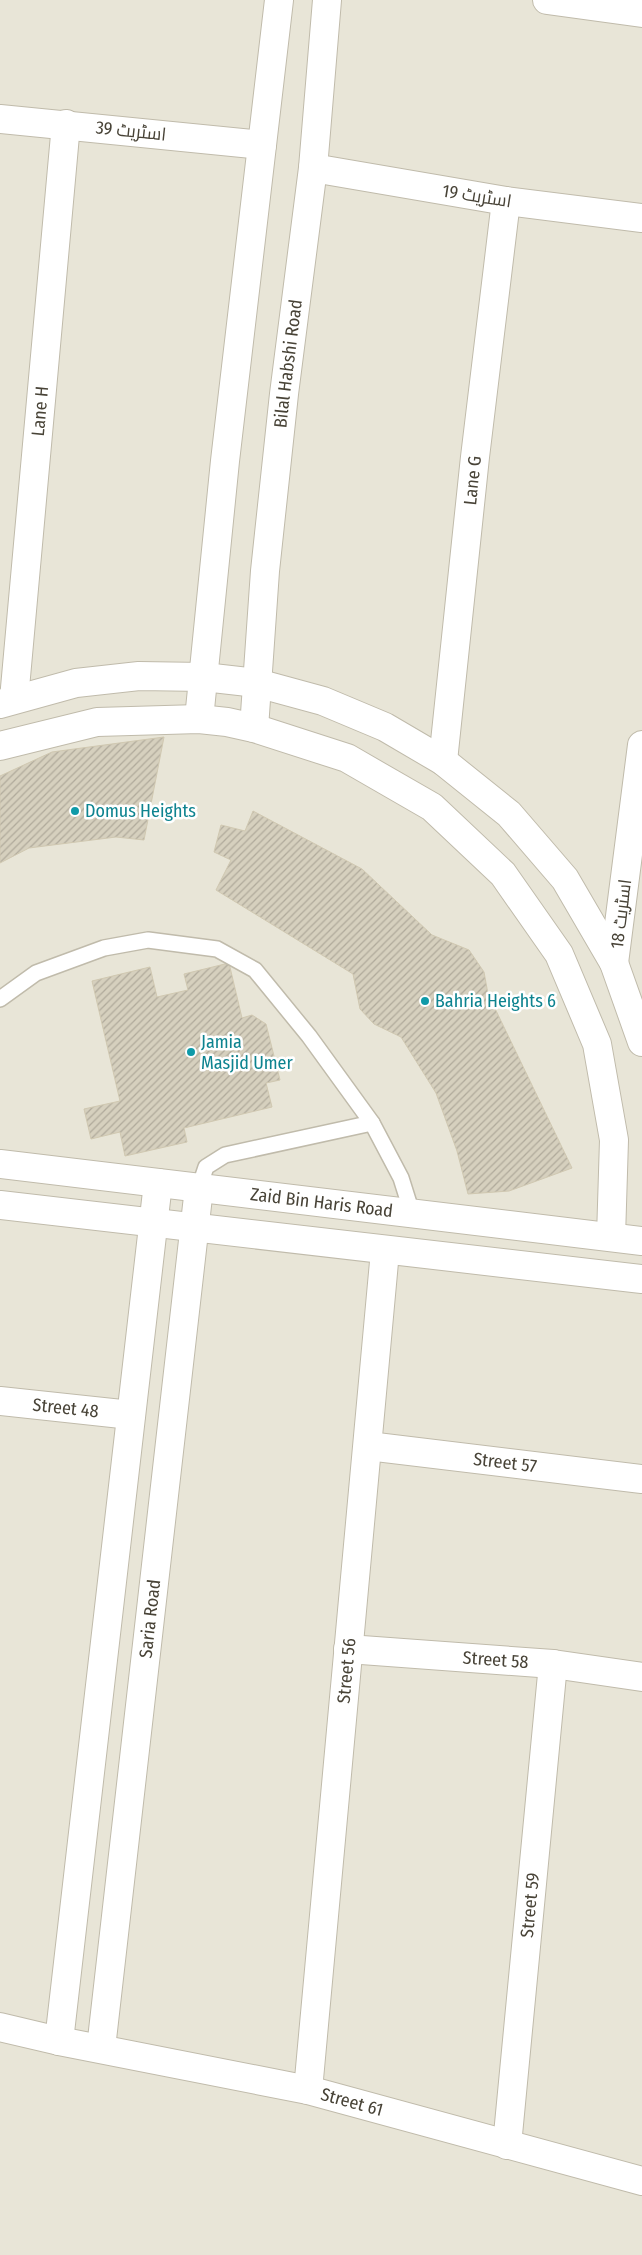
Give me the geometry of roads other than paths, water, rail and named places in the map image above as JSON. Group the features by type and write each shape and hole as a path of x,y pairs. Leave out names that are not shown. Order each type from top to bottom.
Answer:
{"street":[{"path":"199,719 225,461 279,0"},
{"name":"Bilal Habshi Road","path":"254,728 264,571 284,394 313,168 327,0"},
{"path":"547,0 642,13"},
{"name":"اسٹریٹ 39","path":"0,119 66,124 262,145"},
{"name":"Lane H","path":"7,701 66,124"},
{"name":"اسٹریٹ 19","path":"313,168 506,201 642,218"},
{"name":"Lane G","path":"443,761 475,457 506,201"},
{"path":"7,701 76,683 139,676 204,677 257,683 323,701 385,727 443,761 509,814 565,879 614,963 642,1042"},
{"path":"0,746 97,722 199,719 254,728 347,758 432,807 503,874 559,954 597,1044 614,1140 611,1237"},
{"name":"اسٹریٹ 18","path":"614,963 642,745"},
{"name":"Zaid Bin Haris Road","path":"0,1164 642,1241"},
{"path":"59,2041 158,1183"},
{"name":"Saria Road","path":"101,2048 199,1188"},
{"path":"0,1205 385,1251 642,1279"},
{"name":"Street 56","path":"308,2090 385,1251"},
{"name":"Street 48","path":"0,1401 131,1415"},
{"name":"Street 57","path":"368,1446 642,1479"},
{"name":"Street 58","path":"348,1649 553,1664 642,1677"},
{"name":"Street 59","path":"507,2145 553,1664"},
{"name":"Street 61","path":"0,2027 59,2041 308,2090 642,2181"}],"lane":[{"path":"0,999 36,973 104,948 148,940 217,948 255,970 309,1036 372,1123 401,1178 412,1213"},
{"path":"199,1188 206,1167 225,1155 372,1123"}],"place":[{"name":"Domus Heights","path":"75,811"},
{"name":"Bahria Heights 6","path":"425,1001"},
{"name":"Jamia Masjid Umer","path":"191,1052"}]}
